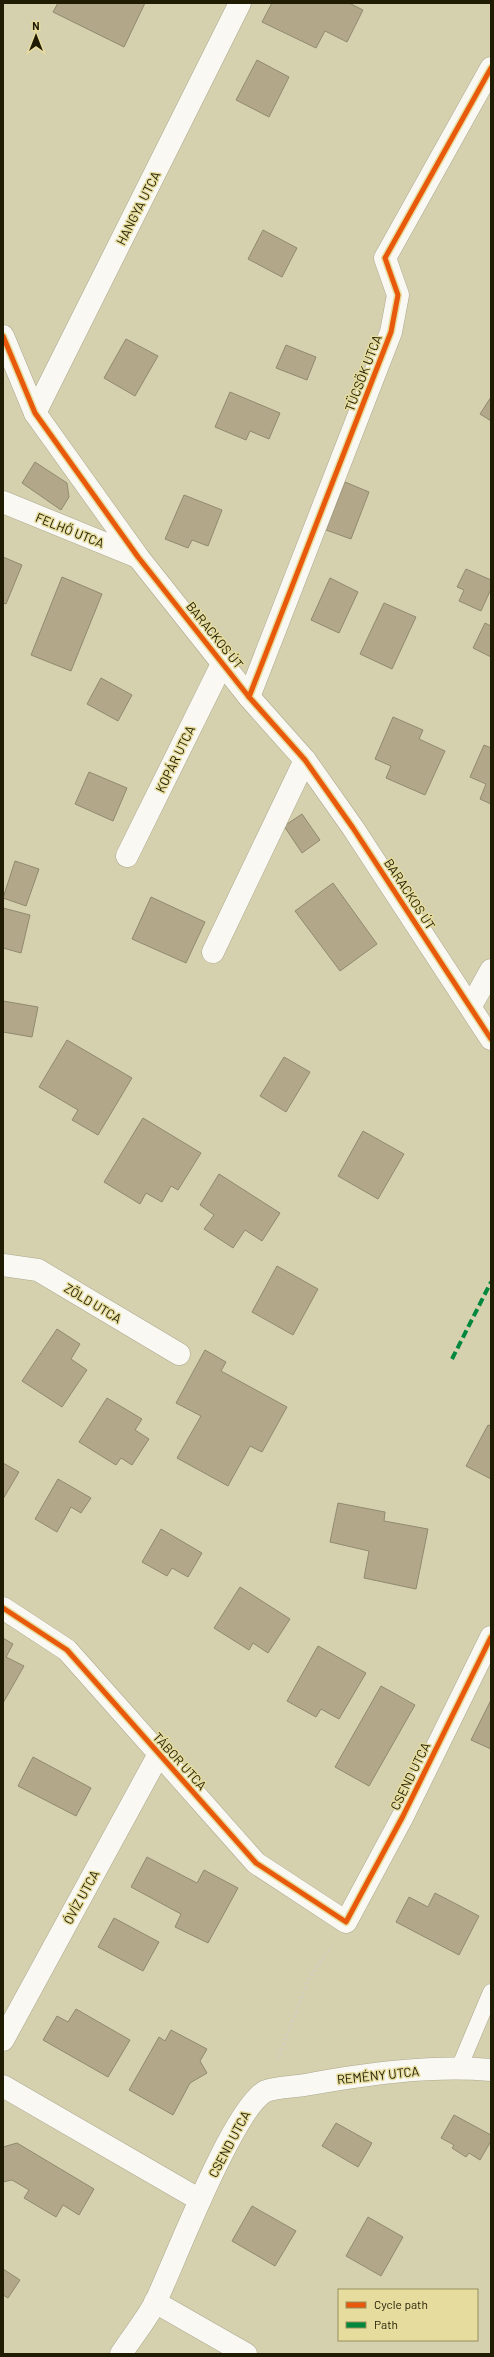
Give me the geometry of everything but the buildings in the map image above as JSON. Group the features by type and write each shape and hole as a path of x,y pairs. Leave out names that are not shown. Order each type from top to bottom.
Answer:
{"street":[{"name":"HANGYA UTCA","path":"35,413 240,3"},
{"name":"TÜCSÖK UTCA","path":"249,696 391,332 398,295 385,258 491,68"},
{"name":"BARACKOS ÚT","path":"3,336 35,413 138,557 249,696 305,760 353,828 472,1006 491,1039"},
{"name":"FELHŐ UTCA","path":"3,502 138,557"},
{"name":"KOPÁR UTCA","path":"127,856 223,662"},
{"path":"213,952 305,760"},
{"path":"472,1006 491,970"},
{"name":"ZÖLD UTCA","path":"3,1265 38,1270 179,1354"},
{"name":"TÁBOR UTCA","path":"3,1608 67,1650 256,1863 346,1922"},
{"name":"CSEND UTCA","path":"346,1922 403,1816 491,1637"},
{"name":"ÓVÍZ UTCA","path":"3,2040 159,1754"},
{"name":"REMÉNY UTCA","path":"266,2092 340,2078 459,2068 491,2070"},
{"path":"3,2086 200,2200"},
{"name":"CSEND UTCA","path":"121,2354 155,2302 200,2200 245,2111 266,2092"},
{"path":"155,2302 246,2354"}],"lane":[{"path":"459,2068 491,1992"}],"path":[{"path":"266,2092 308,1981 346,1922"}],"marked path":[{"path":"452,1359 491,1282"}],"cycle path":[{"path":"249,697 391,332 398,295 385,258 491,68"},
{"path":"3,336 35,413 138,557 249,697 305,760 353,828 491,1039"},
{"path":"3,1608 67,1650 256,1863 346,1922 403,1816 491,1637"}]}
